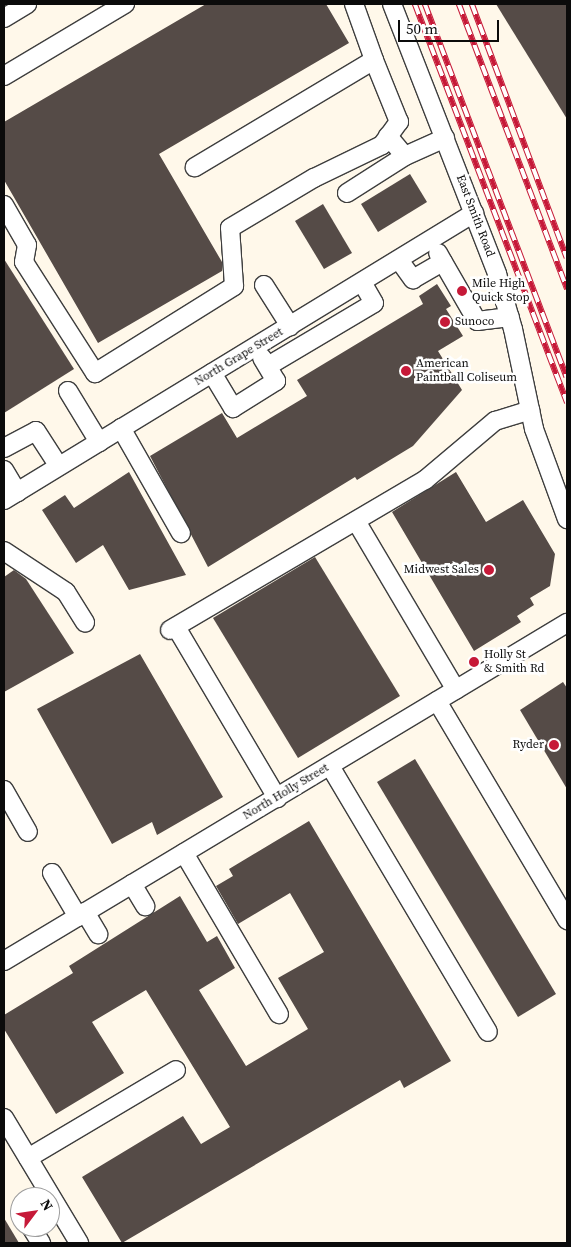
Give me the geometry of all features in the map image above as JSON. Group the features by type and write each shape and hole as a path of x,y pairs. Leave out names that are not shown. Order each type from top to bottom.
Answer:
{"street":[{"path":"4,18 27,4"},
{"path":"4,76 125,4"},
{"path":"4,205 27,245 24,262 95,373 234,286 230,228 314,178 382,145 399,122 354,4"},
{"name":"East Smith Road","path":"392,4 474,214 510,317 530,410 567,519"},
{"path":"195,167 374,60"},
{"path":"388,136 405,156"},
{"path":"348,193 405,156 444,138"},
{"name":"North Grape Street","path":"10,496 474,214"},
{"path":"430,241 477,321 510,317"},
{"path":"399,260 414,279 443,262"},
{"path":"268,366 374,303 362,282"},
{"path":"264,285 296,322 316,338"},
{"path":"328,302 341,323"},
{"path":"274,335 286,356"},
{"path":"212,373 233,408 276,381 256,346"},
{"path":"68,390 99,442"},
{"path":"277,798 173,629 425,480 495,421 530,410"},
{"path":"121,428 181,533"},
{"path":"4,448 36,431 56,462"},
{"path":"4,470 10,496"},
{"path":"356,520 456,690"},
{"path":"4,551 66,592 84,623"},
{"name":"North Holly Street","path":"4,961 567,623"},
{"path":"437,701 567,920"},
{"path":"330,766 488,1032"},
{"path":"4,790 28,832"},
{"path":"184,853 279,1014"},
{"path":"52,873 98,934"},
{"path":"132,884 145,906"},
{"path":"28,1158 176,1070"},
{"path":"4,1118 43,1187"},
{"path":"60,1216 80,1243"}],"building":[{"path":"206,4 326,4 349,43 159,154 222,262 222,271 98,343 4,180 4,122"},
{"path":"496,4 567,4 567,119"},
{"path":"410,174 427,202 378,232 361,204"},
{"path":"323,204 352,253 324,269 295,221"},
{"path":"4,259 74,369 4,413"},
{"path":"437,284 451,306 446,309 463,336 438,351 462,390 413,446 357,480 355,477 208,567 150,456 222,413 237,438 307,396 297,380 423,304 419,296"},
{"path":"129,472 186,575 129,590 103,545 76,563 42,510 65,495 74,508"},
{"name":"Midwest Sales","path":"456,472 486,522 523,500 555,554 550,586 530,598 534,605 517,616 521,622 474,651 392,512"},
{"path":"315,557 400,696 298,758 213,618"},
{"path":"14,570 26,579 74,653 4,692 4,577"},
{"path":"140,654 223,797 157,835 152,822 112,844 37,709"},
{"name":"Ryder","path":"563,682 567,688 567,789 520,710"},
{"path":"415,759 556,994 518,1017 377,782"},
{"path":"309,821 451,1061 404,1088 400,1080 122,1243 82,1177 183,1116 201,1144 230,1127 146,990 92,1022 124,1073 56,1114 4,1029 4,1015 73,973 69,966 180,896 207,942 217,936 235,968 199,990 246,1066 308,1029 278,978 324,952 290,893 238,924 216,886 233,876 229,869"},
{"path":"4,1218 10,1228 10,1237 15,1237 19,1243 4,1243"}],"railway":[{"path":"415,4 567,403"},
{"path":"425,4 567,377"},
{"path":"459,4 567,289"},
{"path":"472,4 567,258"}],"place":[{"name":"Mile High Quick Stop","path":"462,291"},
{"name":"Sunoco","path":"445,322"},
{"name":"American Paintball Coliseum","path":"406,371"},
{"name":"Midwest Sales","path":"489,570"},
{"name":"Holly St & Smith Rd","path":"474,662"},
{"name":"Ryder","path":"554,745"}]}
